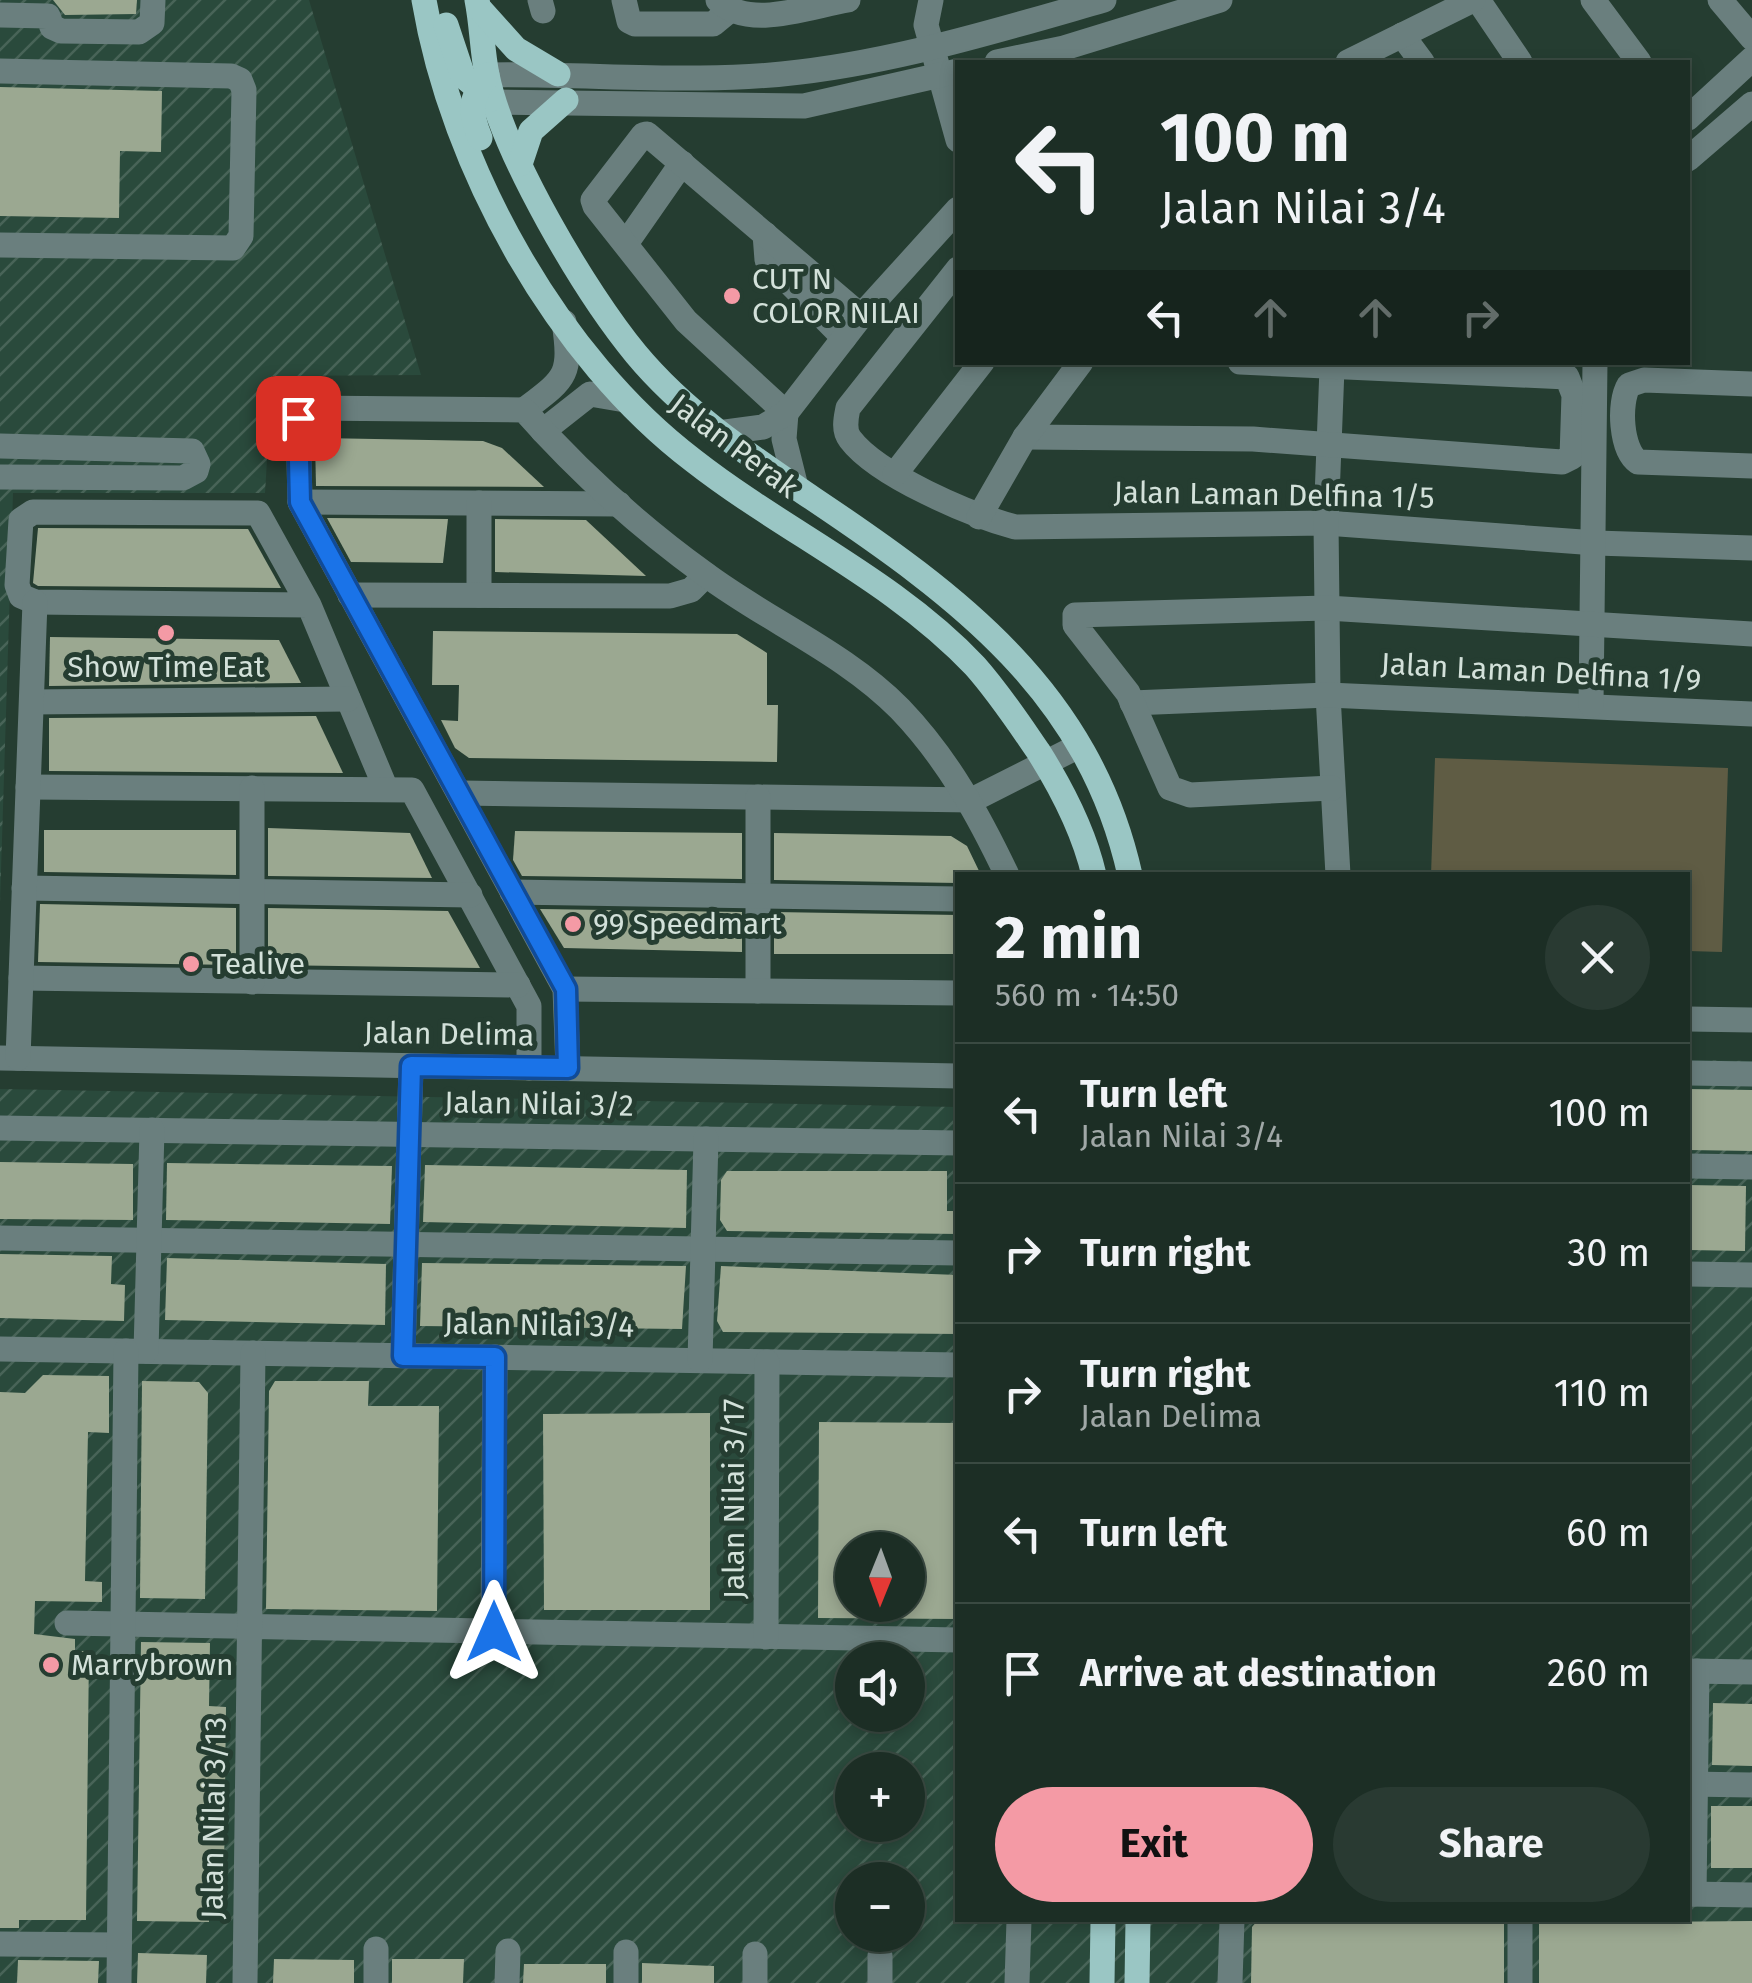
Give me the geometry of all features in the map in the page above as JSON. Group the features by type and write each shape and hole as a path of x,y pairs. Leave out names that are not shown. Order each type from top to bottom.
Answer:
{"main road":[{"name":"Jalan Perak","path":"424,0 440,71 467,154 496,211 564,322 625,400 693,461 860,572 935,630 1008,705 1070,808 1093,872"},
{"path":"440,0 450,45 463,76 486,89 470,114 490,165 496,211"},
{"name":"Jalan Perak","path":"478,4 486,89 541,207 636,354 718,433 896,555 987,628 1036,681 1079,746 1104,793 1129,872"},
{"path":"478,4 516,48 558,74"},
{"path":"520,164 531,131 566,100"},
{"path":"1102,1983 1103,1922"},
{"path":"1137,1983 1138,1922"}],"street":[{"path":"0,15 48,8 52,27 61,31 139,32 152,23 153,0"},
{"path":"624,0 629,20 636,24 713,24 724,5 760,15 848,0"},
{"path":"932,0 948,21 955,116"},
{"path":"486,89 566,100 804,106 948,59 1104,0"},
{"path":"1007,60 1064,48 1220,0"},
{"path":"1352,60 1476,0 1519,60"},
{"path":"1594,0 1638,60"},
{"path":"1720,0 1752,38"},
{"path":"1402,35 1421,60"},
{"path":"486,89 558,74 706,77 948,59"},
{"path":"1690,116 1752,59"},
{"path":"0,71 231,76 240,80 244,90 241,236 233,248 0,245"},
{"path":"1690,158 1752,104"},
{"path":"786,414 686,322 594,200 642,135 648,134 861,316"},
{"path":"627,242 682,163"},
{"path":"718,433 763,427 786,414 861,316 955,212"},
{"path":"765,234 767,260 844,338"},
{"name":"Jalan Laman Delfina 1/5","path":"955,273 848,408 848,438 895,474 978,518 1015,527 1326,522 1596,543 1752,548"},
{"path":"564,322 569,368 562,381 524,410 304,408 298,418 300,502 566,989 568,1068"},
{"path":"895,474 980,365"},
{"path":"978,518 1025,437 1079,365"},
{"path":"1025,437 1332,444 1569,461 1574,395 1567,378 1286,365"},
{"path":"1592,705 1595,365"},
{"path":"1332,368 1326,522 1328,695 1338,872"},
{"path":"1752,384 1636,381 1625,392 1626,446 1632,458 1645,464 1752,466"},
{"path":"543,431 590,394 625,400"},
{"path":"524,410 619,504 706,575 863,676 928,740 972,800 1006,872"},
{"path":"786,414 784,439 796,486"},
{"path":"0,446 192,451 198,464 196,471 183,478 0,477"},
{"path":"300,502 619,504"},
{"path":"479,503 479,595"},
{"path":"309,605 35,602 22,596 17,586 19,525 28,513 253,512 265,520 309,605 386,789"},
{"path":"350,595 670,596 690,590 706,575"},
{"path":"9,1058 21,978 35,602"},
{"path":"1332,788 1181,795 1170,788 1132,702 1075,624 1076,615 1327,608 1752,634"},
{"name":"Jalan Laman Delfina 1/9","path":"1132,702 1328,695 1752,714"},
{"path":"32,702 348,699"},
{"path":"462,793 972,800 1079,746"},
{"path":"28,787 386,789 416,793 531,1012 529,1068"},
{"path":"252,788 252,982"},
{"path":"758,797 758,992"},
{"path":"24,888 470,895"},
{"path":"512,892 955,899"},
{"path":"21,978 518,985"},
{"path":"566,989 955,993"},
{"path":"1690,1019 1752,1020"},
{"name":"Jalan Delima","path":"9,1058 955,1076"},
{"path":"403,1356 411,1066"},
{"path":"1690,1073 1752,1074"},
{"name":"Jalan Nilai 3/2","path":"0,1128 955,1143"},
{"path":"119,1983 125,1625 136,1351 151,1240 152,1130"},
{"path":"700,1360 706,1139"},
{"path":"1690,1166 1752,1168"},
{"path":"0,1238 955,1253"},
{"path":"1690,1274 1752,1275"},
{"name":"Jalan Nilai 3/4","path":"0,1349 955,1365"},
{"name":"Jalan Nilai 3/13","path":"245,1983 253,1353"},
{"path":"494,1632 495,1357"},
{"name":"Jalan Nilai 3/17","path":"766,1637 767,1362"},
{"path":"67,1624 955,1640"},
{"path":"1752,1672 1692,1671 1691,1784 1691,1894 1752,1896"},
{"path":"1691,1784 1752,1785"},
{"path":"1018,1922 1018,1983"},
{"path":"1230,1983 1232,1922"},
{"path":"1520,1922 1520,1983"},
{"path":"0,1944 119,1945"},
{"path":"376,1949 376,1983"},
{"path":"507,1983 508,1950"},
{"path":"626,1952 626,1983"},
{"path":"754,1983 755,1954"},
{"path":"880,1956 880,1983"}],"shaded area":[{"path":"0,0 309,0 421,375 272,376 265,493 13,493 0,902"},
{"path":"1435,758 1728,768 1722,952 1690,951 1690,872 1431,872"},
{"path":"1690,1060 1752,1061 1752,1983 0,1983 0,1089 955,1107 955,1922 1690,1922"}],"building":[{"path":"53,0 137,0 136,14 65,15"},
{"path":"0,87 162,91 161,152 120,151 119,218 0,216"},
{"path":"315,441 483,441 502,448 544,487 316,486"},
{"path":"327,518 448,519 443,563 351,562"},
{"path":"495,519 586,520 646,576 495,572"},
{"path":"38,528 248,529 281,588 38,586 33,583"},
{"path":"433,631 737,634 767,653 767,705 778,705 777,762 469,758 455,748 441,720 458,721 459,685 432,685"},
{"path":"50,637 279,640 301,683 49,686"},
{"path":"316,716 343,773 49,771 49,718"},
{"path":"268,828 410,833 432,878 268,876"},
{"path":"44,830 236,830 236,875 44,872"},
{"path":"515,831 742,833 742,879 522,876 513,860"},
{"path":"774,833 951,836 967,846 980,872 955,872 955,883 774,880"},
{"path":"40,904 236,908 236,965 38,962"},
{"path":"268,908 448,911 480,968 268,965"},
{"path":"540,909 742,912 742,952 564,948"},
{"path":"774,912 955,915 955,954 774,954"},
{"path":"1690,1089 1752,1090 1752,1151 1690,1150"},
{"path":"0,1162 133,1164 133,1220 0,1219"},
{"path":"167,1163 392,1166 390,1224 166,1220"},
{"path":"425,1165 687,1170 686,1228 423,1222"},
{"path":"727,1171 947,1171 947,1211 955,1211 955,1234 727,1231 720,1220 721,1180"},
{"path":"1690,1185 1746,1186 1745,1251 1690,1250"},
{"path":"0,1254 112,1256 111,1284 125,1285 124,1321 0,1318"},
{"path":"167,1258 386,1264 385,1325 165,1320"},
{"path":"422,1263 686,1266 682,1329 420,1326"},
{"path":"721,1266 955,1275 955,1334 723,1332 717,1321"},
{"path":"43,1375 109,1376 109,1433 88,1432 85,1581 102,1582 102,1602 35,1601 34,1634 75,1639 75,1651 89,1651 86,1920 19,1920 19,1928 0,1928 0,1392 25,1393"},
{"path":"142,1381 199,1382 208,1393 205,1599 140,1598"},
{"path":"275,1381 369,1381 368,1406 439,1406 437,1611 266,1609 269,1391"},
{"path":"710,1413 710,1610 544,1610 543,1414"},
{"path":"819,1422 955,1423 955,1619 925,1619 925,1532 835,1532 835,1618 818,1618"},
{"path":"141,1642 210,1643 209,1706 226,1707 224,1877 209,1877 209,1922 137,1921"},
{"path":"1713,1703 1752,1704 1752,1766 1712,1765"},
{"path":"1711,1806 1752,1806 1752,1868 1711,1868"},
{"path":"1752,1921 1752,1983 1539,1983 1539,1923"},
{"path":"1256,1922 1504,1922 1504,1983 1251,1983 1252,1927"},
{"path":"138,1953 207,1955 206,1983 137,1983"},
{"path":"274,1959 354,1960 354,1983 273,1983"},
{"path":"392,1959 464,1959 463,1983 392,1983"},
{"path":"18,1960 99,1961 98,1983 17,1983"},
{"path":"642,1963 714,1966 714,1983 642,1983"},
{"path":"524,1964 606,1964 606,1983 523,1983"}],"place":[{"name":"CUT N COLOR NILAI","path":"732,296"},
{"name":"Show Time Eat","path":"166,633"},
{"name":"99 Speedmart","path":"573,924"},
{"name":"Tealive","path":"191,964"},
{"name":"Marrybrown","path":"51,1665"}],"route":[{"path":"298,418 300,502 566,989 568,1068 411,1066 403,1356 495,1357 494,1632"}]}
